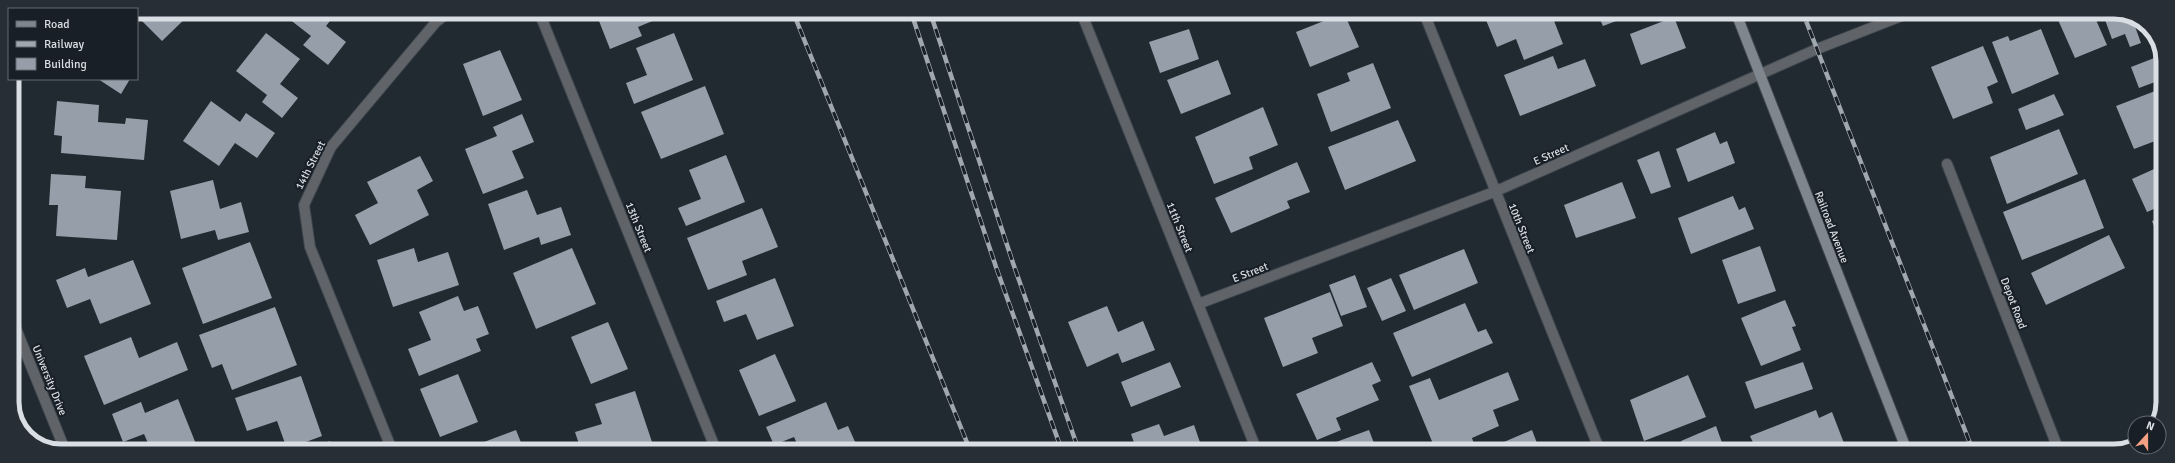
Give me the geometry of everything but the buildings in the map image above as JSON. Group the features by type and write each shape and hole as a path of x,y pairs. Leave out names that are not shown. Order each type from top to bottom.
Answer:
{"street":[{"name":"14th Street","path":"390,444 310,247 304,204 331,146 436,22 440,19"},
{"name":"13th Street","path":"542,19 714,444"},
{"name":"11th Street","path":"1084,19 1254,444"},
{"name":"10th Street","path":"1426,19 1494,192 1597,444"},
{"name":"Railroad Avenue","path":"1738,19 1903,444"},
{"name":"E Street","path":"1198,304 1494,192 1817,49 1894,19"},
{"name":"Depot Road","path":"1946,164 2056,444"},
{"name":"University Drive","path":"19,336 63,444"}],"railway":[{"path":"796,19 968,444"},
{"path":"913,19 996,267 1059,444"},
{"path":"932,19 1013,263 1077,444"},
{"path":"1805,19 1970,444"}]}
